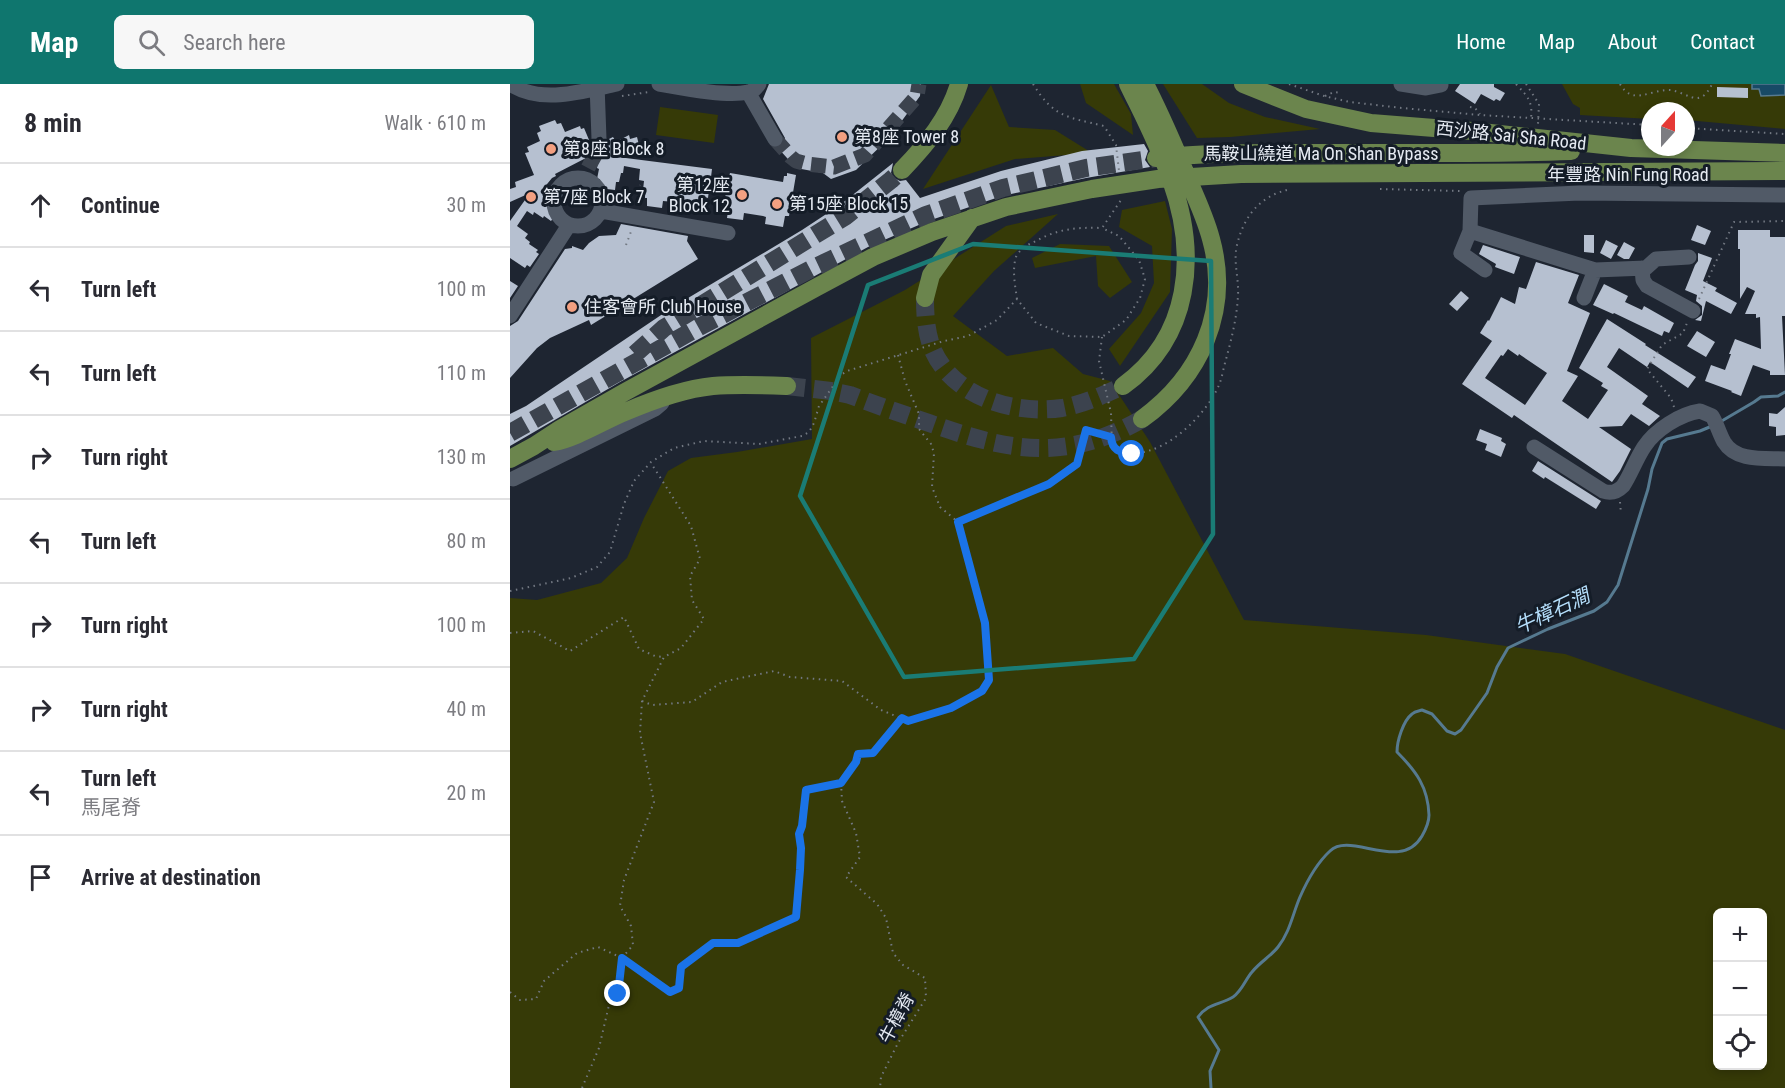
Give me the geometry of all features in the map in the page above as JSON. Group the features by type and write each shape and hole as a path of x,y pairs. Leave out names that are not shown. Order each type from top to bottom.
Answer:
{"main road":[{"path":"902,170 922,150 941,124 959,84"},
{"path":"1123,386 1152,360 1170,332 1182,300 1186,265 1182,220 1171,179 1128,84"},
{"path":"1142,419 1170,396 1197,359 1212,320 1217,290 1215,260 1208,229 1171,137 1145,84"},
{"name":"西沙路 Sai Sha Road","path":"1243,84 1306,109 1362,121 1631,148 1785,153"},
{"name":"馬鞍山繞道 Ma On Shan Bypass","path":"1156,158 1196,154 1472,153 1631,148"},
{"name":"西沙路 Sai Sha Road","path":"1404,174 1785,171"},
{"name":"馬鞍山繞道 Ma On Shan Bypass","path":"576,428 873,256 932,232 1006,207 1087,190 1158,179 1241,174 1404,174"},
{"path":"926,298 931,275 972,218"},
{"path":"510,459 534,446 566,440 576,428 670,395 711,386 787,386"}],"street":[{"path":"510,84 523,92 542,95 569,94 597,86 617,84"},
{"path":"659,84 711,92 754,88 775,139"},
{"path":"1401,84 1426,88 1441,85"},
{"path":"597,86 600,139"},
{"path":"585,173 601,194 601,211 597,217 584,226 569,225 557,215 554,207 555,191 567,180 585,173"},
{"name":"年豐路 Nin Fung Road","path":"1466,195 1580,193 1785,195"},
{"path":"1466,195 1470,231 1455,251 1485,270"},
{"path":"601,211 728,232"},
{"path":"510,316 569,225"},
{"path":"1470,231 1596,270 1646,268 1656,259 1689,256"},
{"path":"1642,268 1643,280 1647,286 1693,311"},
{"path":"1584,298 1596,270"},
{"path":"513,479 655,409 670,395"},
{"path":"1534,447 1603,491 1613,492 1623,486 1645,445 1655,435 1678,419 1700,411 1712,416 1724,441 1733,452 1741,456 1785,459"}],"path":[{"path":"1033,84 1043,99 1064,116 1104,126 1116,145 1120,177"},
{"path":"1289,84 1324,96 1381,106 1480,115 1641,124"},
{"path":"1516,84 1530,101 1531,118"},
{"path":"1526,84 1539,104 1538,124"},
{"path":"1620,84 1625,91 1635,96 1669,90 1694,98 1704,95 1712,84"},
{"path":"1324,96 1335,92 1342,93"},
{"path":"1323,101 1324,96"},
{"path":"1470,107 1475,108 1480,115 1480,120"},
{"path":"1695,129 1785,134"},
{"path":"1102,337 1099,361 1111,413 1111,437 1114,448 1124,453 1146,452 1170,442 1189,426 1219,385 1230,343 1238,294 1235,262 1237,245 1245,225 1254,209 1266,197 1280,191 1297,188"},
{"path":"1377,189 1466,195"},
{"path":"1102,228 1122,198"},
{"path":"626,245 635,221"},
{"path":"1082,227 1102,228 1119,236 1139,260 1145,279 1140,298 1125,320 1102,337 1069,336 1036,323 1017,299 1014,278 1017,255 1026,246 1050,233 1082,227"},
{"path":"510,591 571,578 597,567 610,552 624,504 634,481 651,462 674,448 704,441 759,444 802,436 809,432 819,406 841,375 847,371 944,341 968,336 996,320 1017,299"},
{"path":"642,701 652,705 692,702 722,682 774,671 790,677 842,681 881,710 908,721 951,708 982,691 989,680 985,623 958,522 940,507 932,487 931,444 919,429 919,414 905,381 898,355"},
{"path":"958,522 1049,484 1077,464 1086,430 1111,437"},
{"path":"582,1088 599,1048 609,1005 618,994 622,958 633,945 631,926 621,906 624,880 654,802 640,734 642,701 664,657 681,648 704,619 692,600 690,576 700,559 691,526 651,462"},
{"path":"510,633 533,631 570,651 624,617 639,649 664,657"},
{"path":"510,992 519,1000 536,999 544,981 577,953 598,947 622,958 670,992 679,988 681,967 713,943 738,943 796,917 801,848 799,834 806,790 841,783 856,762 858,754 873,753 902,718"},
{"name":"牛樟脊","path":"841,783 842,801 856,832 860,857 846,877 877,904 886,918 893,953 903,965 925,978 926,998 898,1043 881,1077 880,1088"}],"highlighted area":[{"path":"973,244 1211,261 1213,534 1134,659 904,677 800,496 868,285"}],"green space":[{"path":"1080,84 1114,84 1131,114 1133,135 1086,103"},
{"path":"1163,84 1202,84 1229,103 1265,117 1320,129 1197,138"},
{"path":"1562,84 1785,84 1785,129 1695,121 1695,102 1641,102 1641,118 1580,115 1580,108 1573,104"},
{"path":"991,85 1009,127 1055,130 1092,153 1015,159 923,189"},
{"path":"660,107 718,115 714,143 656,135"},
{"path":"1165,201 1172,229 1170,292 1120,366 1109,349 1141,313 1154,283 1152,246 1119,227 1122,210"},
{"path":"1058,214 994,271 953,316 1007,356 1053,348 1083,374 1110,381 1150,442 1244,620 1426,635 1565,654 1785,730 1785,1088 510,1088 510,598 537,600 601,583 627,558 668,471 691,458 812,439 811,338 905,290 1006,226"},
{"path":"1060,244 1109,246 1132,282 1110,298 1098,286 1096,256 1035,268 1032,258"}],"water":[{"path":"1752,84 1785,84 1785,95 1761,96 1759,89 1752,89"}],"building":[{"path":"769,84 921,84 920,96 890,137 856,170 831,179 823,173 796,168 778,148 783,144 785,138 763,99"},
{"path":"1460,84 1494,84 1494,87 1505,93 1500,101 1496,99 1494,101 1481,94 1475,104 1455,91"},
{"path":"1717,87 1748,88 1748,98 1717,97"},
{"path":"555,120 557,124 561,123 565,132 580,126 581,129 584,128 592,147 599,149 605,147 609,139 613,137 616,142 629,135 630,139 637,137 639,145 610,156 712,169 711,177 728,180 730,173 783,182 787,173 796,175 789,216 785,216 783,227 765,224 766,217 763,216 744,213 743,220 727,218 728,211 725,210 727,202 724,202 726,193 709,190 708,198 705,197 704,206 701,206 700,212 685,210 686,203 663,201 662,208 647,206 645,190 643,190 644,181 639,180 640,169 624,166 619,182 616,182 615,190 599,188 598,161 584,159 555,174 556,176 543,189 561,208 551,221 544,216 543,218 534,212 533,215 527,211 517,226 528,234 525,238 538,250 536,252 539,254 530,267 527,265 525,268 510,258 510,221 530,193 510,202 510,189 516,187 515,182 534,175 525,153 529,152 527,147 540,141 537,133 541,131 539,126"},
{"path":"1144,144 1148,151 1145,160 1150,167 1002,196 928,221 868,247 620,382 510,446 510,414 526,406 673,307 802,230 840,205 893,163 891,173 894,178 900,181 906,180 920,198 1001,171 1082,151"},
{"name":"住客會所 Club House","path":"621,224 688,236 687,241 698,259 591,325 589,320 550,338 537,348 510,378 510,326 518,321 565,249 572,248 572,246 583,250 599,236 616,235"},
{"path":"1697,225 1711,231 1705,245 1691,240"},
{"path":"1738,230 1770,230 1770,237 1785,237 1785,316 1782,316 1785,375 1770,375 1770,371 1753,365 1741,396 1705,381 1711,365 1725,370 1735,339 1761,349 1760,317 1756,318 1756,314 1745,314 1755,291 1747,287 1740,299"},
{"path":"1584,235 1594,235 1594,253 1584,252"},
{"path":"1606,240 1618,246 1611,259 1600,253"},
{"path":"1624,242 1635,248 1629,259 1617,255"},
{"path":"1483,245 1520,257 1514,274 1495,267 1496,264 1479,254"},
{"path":"1698,253 1712,258 1703,281 1717,288 1715,291 1737,303 1731,314 1706,301 1701,321 1695,320 1702,315 1702,306 1696,301 1697,295 1685,290 1698,261"},
{"path":"1536,262 1579,275 1568,303 1590,313 1567,371 1578,376 1562,401 1588,419 1608,390 1601,386 1603,383 1579,368 1607,319 1696,377 1688,388 1650,362 1647,367 1619,348 1607,367 1648,396 1642,404 1660,416 1649,426 1631,414 1622,426 1599,427 1631,449 1612,482 1514,415 1512,418 1462,384 1492,341 1480,333 1501,297 1515,304 1519,287 1526,289","holes":["1508,349 1518,356 1519,354 1547,373 1525,405 1485,378"]},
{"path":"510,281 518,286 510,298"},
{"path":"1604,284 1628,296 1625,302 1642,310 1644,306 1674,323 1669,333 1664,331 1662,336 1593,305"},
{"path":"1461,291 1469,298 1457,311 1449,304"},
{"path":"1697,331 1715,342 1706,357 1687,346"},
{"path":"1785,407 1785,435 1776,436 1776,427 1769,426 1769,413 1777,414"},
{"path":"1480,429 1502,438 1501,441 1506,444 1501,457 1485,450 1487,444 1476,440"},
{"path":"1538,461 1601,501 1596,509 1532,471"}],"waterway":[{"name":"牛樟石澗","path":"1720,422 1761,397 1778,396 1785,392"},
{"name":"牛樟石澗","path":"1211,1088 1210,1071 1219,1050 1198,1017 1206,1009 1236,995 1255,968 1278,947 1306,885 1321,861 1330,851 1339,846 1350,845 1389,852 1402,851 1413,846 1422,836 1429,818 1426,796 1420,780 1397,752 1401,732 1409,717 1414,712 1422,710 1432,714 1447,731 1455,734 1461,730 1487,693 1497,667 1508,648 1594,611 1607,602 1618,585 1652,469 1662,443 1667,439 1712,426"}],"tunnel":[{"path":"775,139 796,161 834,167 865,155 917,96 919,84"},
{"path":"588,168 600,146 599,139"},
{"path":"510,433 699,327 811,269 926,215 1003,188 1086,168 1156,158"},
{"path":"635,354 664,328 846,216 902,170"},
{"path":"925,298 928,335 941,365 954,379 986,399 1024,408 1062,408 1086,402 1123,386"},
{"path":"787,386 850,395 958,433 1011,446 1062,447 1087,442 1114,433 1142,419"}],"place":[{"name":"第8座 Tower 8","path":"842,137"},
{"name":"第8座 Block 8","path":"551,149"},
{"name":"第12座 Block 12","path":"742,195"},
{"name":"第7座 Block 7","path":"531,197"},
{"name":"第15座 Block 15","path":"777,204"},
{"name":"住客會所 Club House","path":"572,307"}],"route":[{"path":"618,994 622,958 670,992 679,988 681,967 713,943 738,943 796,917 801,848 799,834 806,790 841,783 856,762 858,754 873,753 902,718 908,721 951,708 982,691 989,680 985,623 958,522 1049,484 1077,464 1086,430 1111,437 1112,446 1116,450 1132,454"}]}
